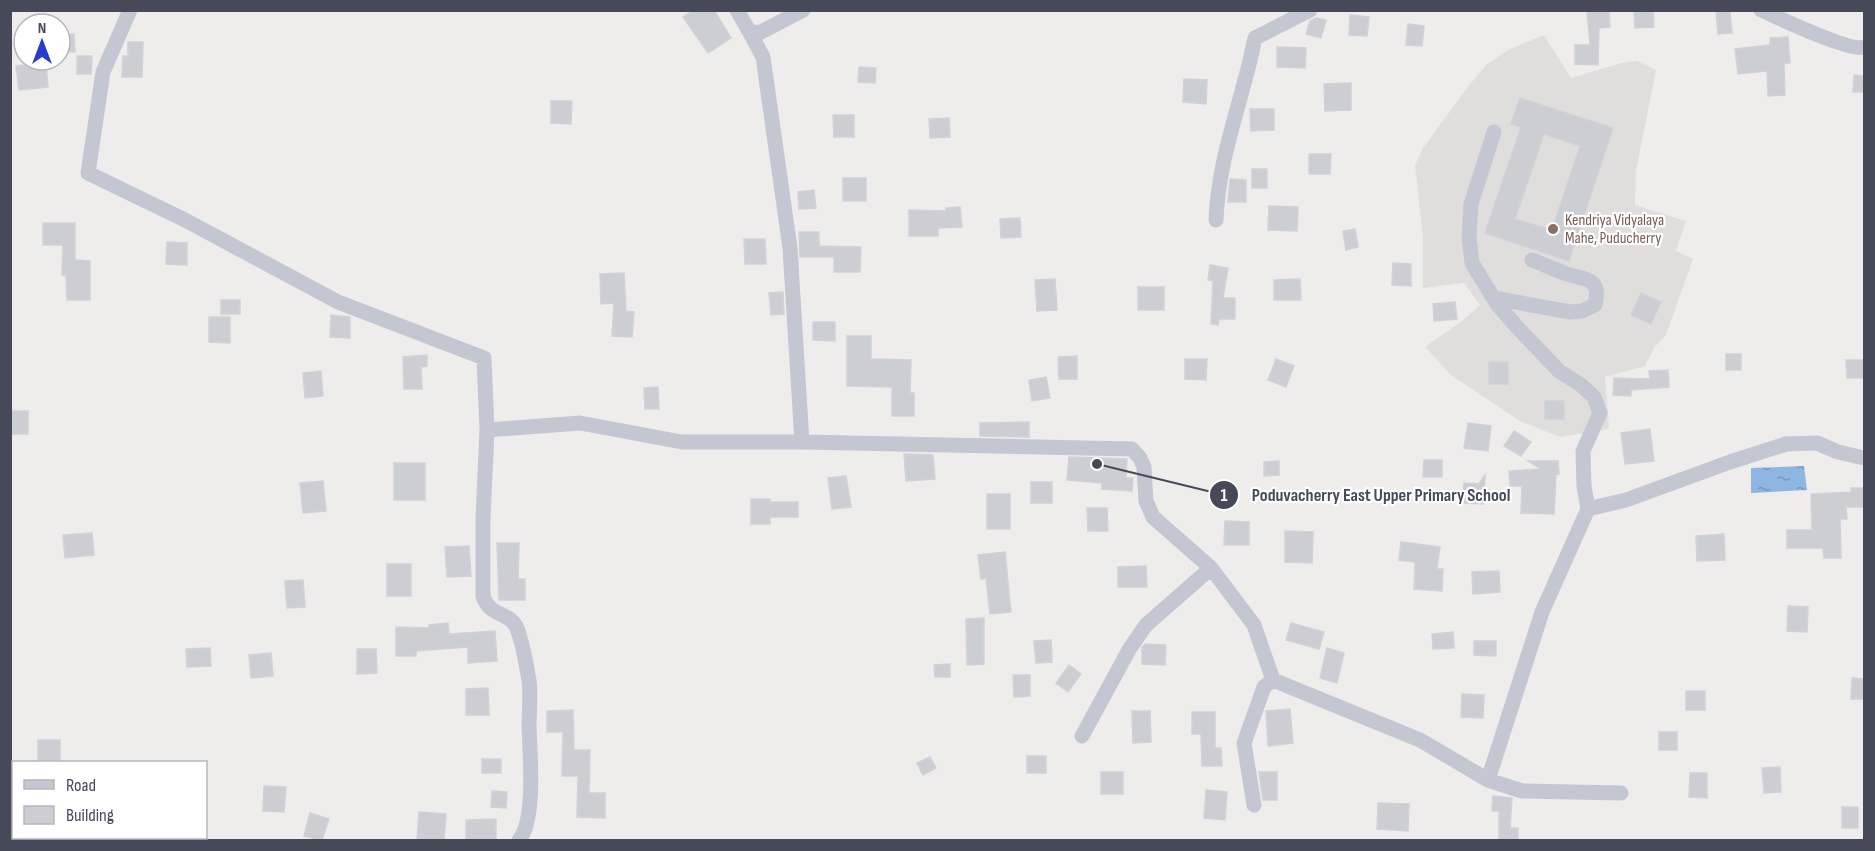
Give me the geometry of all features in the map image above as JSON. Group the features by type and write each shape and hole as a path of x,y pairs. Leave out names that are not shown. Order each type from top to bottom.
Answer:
{"street":[{"path":"130,10 103,72 88,173 185,220 338,302 484,358 487,430 483,518 483,596 490,609 515,624 529,682 530,799 524,834 519,840"},
{"path":"737,10 763,57 790,248 802,442"},
{"path":"748,31 759,33 803,10"},
{"path":"1215,220 1233,117 1247,77 1255,38 1310,10"},
{"path":"1761,10 1842,44 1859,49 1864,47"},
{"path":"1488,780 1542,612 1588,509 1584,486 1583,451 1600,413 1594,397 1559,371 1516,327 1472,263 1469,236 1471,204 1494,132"},
{"path":"1494,298 1570,312 1582,311 1595,305 1598,293 1587,279 1532,260"},
{"path":"487,430 580,423 682,442 802,442 1132,449 1144,467 1146,501 1153,517 1211,568 1254,625 1273,680 1420,740 1488,780 1522,791 1621,793"},
{"path":"1588,509 1626,500 1786,444 1817,443 1838,452 1864,458"},
{"path":"1082,736 1130,648 1146,625 1211,568"},
{"path":"1254,805 1244,743 1264,687 1273,680"}],"shaded area":[{"name":"Kendriya Vidyalaya Mahe, Puducherry","path":"1544,35 1571,78 1621,63 1637,61 1656,70 1636,171 1635,205 1686,221 1676,251 1693,259 1666,335 1654,348 1645,366 1605,377 1609,429 1560,437 1520,421 1451,375 1425,347 1480,305 1464,283 1423,288 1423,238 1415,165 1423,148 1486,65 1508,50"}],"water":[{"path":"1804,466 1807,490 1751,493 1751,468"}],"building":[{"path":"694,10 714,10 731,38 708,53 683,17"},
{"path":"1587,10 1609,10 1610,27 1599,28 1598,65 1575,64 1575,45 1590,45"},
{"path":"1634,10 1653,10 1654,27 1635,28"},
{"path":"1716,10 1730,10 1732,33 1718,34"},
{"path":"1350,15 1369,17 1367,36 1349,35"},
{"path":"1316,18 1326,20 1321,38 1306,34 1310,21"},
{"path":"1408,24 1424,26 1422,46 1406,45"},
{"path":"72,34 74,34 75,52 72,52"},
{"path":"1788,37 1790,63 1784,63 1785,95 1768,96 1767,71 1738,74 1735,49 1770,45 1770,38"},
{"path":"128,42 143,42 142,77 122,77 123,56 128,56"},
{"path":"1277,47 1306,48 1305,68 1277,67"},
{"path":"77,56 92,56 91,74 77,74"},
{"path":"859,67 876,68 875,83 858,82"},
{"path":"17,72 47,72 48,87 19,90"},
{"path":"1854,75 1864,76 1864,92 1853,92"},
{"path":"1184,79 1207,80 1206,104 1183,102"},
{"path":"1351,83 1351,110 1325,111 1324,84"},
{"name":"Kendriya Vidyalaya Mahe, Puducherry","path":"1520,98 1613,128 1569,261 1485,233 1521,127 1511,124","holes":["1544,134 1580,146 1552,230 1515,219"]},
{"path":"551,101 572,101 571,124 551,123"},
{"path":"1250,109 1274,109 1274,130 1251,131"},
{"path":"833,115 854,115 854,137 834,137"},
{"path":"949,118 950,137 930,138 929,119"},
{"path":"1309,154 1331,154 1330,174 1309,174"},
{"path":"1252,169 1267,169 1267,188 1252,188"},
{"path":"843,178 866,178 866,201 843,201"},
{"path":"1230,179 1246,180 1246,202 1228,202"},
{"path":"814,190 816,208 799,209 798,192"},
{"path":"1269,206 1298,207 1297,231 1268,230"},
{"path":"960,207 962,227 938,228 938,236 909,236 909,210 946,211 946,208"},
{"path":"1020,218 1021,237 1001,238 1000,219"},
{"path":"43,223 75,223 75,260 90,261 90,300 67,300 66,275 62,275 63,245 43,245"},
{"path":"1355,229 1358,247 1346,250 1343,231"},
{"path":"799,232 819,232 819,246 861,247 860,272 834,272 834,257 800,257"},
{"path":"744,239 765,239 766,264 745,264"},
{"path":"167,242 187,243 187,265 166,264"},
{"path":"1393,263 1411,264 1411,286 1392,285"},
{"path":"1210,265 1228,268 1223,298 1235,298 1235,319 1219,319 1218,325 1211,324 1213,281 1208,280"},
{"path":"624,273 626,311 634,312 632,337 612,336 614,303 601,304 600,274"},
{"path":"1055,279 1057,310 1037,311 1035,280"},
{"path":"1300,279 1301,300 1274,300 1274,280"},
{"path":"1138,287 1164,287 1164,310 1138,310"},
{"path":"783,292 784,314 771,315 769,293"},
{"path":"1641,293 1661,302 1651,324 1631,315"},
{"path":"221,300 240,300 240,314 221,314"},
{"path":"1455,302 1457,319 1434,321 1433,304"},
{"path":"331,315 350,317 350,338 330,337"},
{"path":"209,317 230,317 230,343 209,342"},
{"path":"813,322 835,322 835,341 813,340"},
{"path":"847,336 871,336 871,359 911,360 910,393 914,393 914,416 892,416 892,387 847,386"},
{"path":"1726,354 1741,354 1741,370 1726,370"},
{"path":"427,355 427,366 421,367 422,389 404,389 403,357"},
{"path":"1077,356 1077,379 1059,379 1058,357"},
{"path":"1185,359 1207,359 1206,380 1185,379"},
{"path":"1276,359 1294,366 1286,387 1268,380"},
{"path":"1846,360 1864,360 1864,378 1847,378"},
{"path":"1489,362 1508,362 1508,384 1489,384"},
{"path":"1668,370 1669,387 1631,390 1631,396 1613,395 1614,378 1650,379 1649,371"},
{"path":"321,371 323,396 305,398 303,373"},
{"path":"1046,377 1050,398 1032,401 1029,380"},
{"path":"658,387 659,409 645,409 644,388"},
{"path":"1545,401 1564,401 1564,419 1545,419"},
{"path":"10,411 28,411 28,434 10,434"},
{"path":"1029,422 1029,437 980,436 980,423"},
{"path":"1468,423 1491,426 1488,451 1464,448"},
{"path":"1650,429 1654,461 1625,464 1621,433"},
{"path":"1514,431 1531,442 1521,456 1504,446"},
{"path":"904,454 933,455 935,479 906,481"},
{"path":"1069,457 1127,459 1126,478 1133,478 1132,491 1102,489 1102,483 1067,480"},
{"path":"1424,460 1442,460 1442,477 1423,477"},
{"path":"1279,461 1279,475 1264,476 1264,462"},
{"path":"1528,461 1558,461 1559,474 1556,474 1554,514 1521,513 1522,486 1510,486 1509,471 1541,469"},
{"path":"394,463 425,463 425,500 394,500"},
{"path":"1485,475 1483,504 1462,503 1464,483 1479,484"},
{"path":"846,476 851,507 832,509 828,478"},
{"path":"323,481 326,511 303,513 300,483"},
{"path":"1031,482 1052,482 1052,503 1031,503"},
{"path":"1851,488 1864,488 1864,507 1846,507 1847,519 1840,519 1841,558 1824,558 1823,548 1787,548 1787,530 1812,530 1811,494 1851,492"},
{"path":"987,494 1010,494 1010,529 987,529"},
{"path":"751,499 798,502 798,517 770,517 770,524 751,524"},
{"path":"1087,508 1107,508 1108,531 1088,531"},
{"path":"1225,521 1249,522 1249,545 1224,545"},
{"path":"1285,531 1313,532 1312,563 1285,562"},
{"path":"92,533 94,555 65,558 63,535"},
{"path":"1724,534 1725,560 1697,561 1696,536"},
{"path":"1401,542 1440,547 1437,569 1443,569 1442,591 1414,589 1415,562 1399,560"},
{"path":"497,543 519,543 518,579 525,579 525,600 499,600"},
{"path":"469,546 471,576 447,577 445,547"},
{"path":"1005,552 1011,612 990,614 986,578 981,579 978,555"},
{"path":"387,564 411,564 411,596 387,596"},
{"path":"1146,566 1147,587 1118,587 1118,567"},
{"path":"1499,571 1500,592 1473,594 1472,572"},
{"path":"303,580 305,607 287,608 285,581"},
{"path":"1788,606 1808,607 1807,632 1787,631"},
{"path":"984,618 984,664 967,665 966,619"},
{"path":"448,623 449,634 495,631 497,661 468,663 468,647 416,651 416,656 396,656 396,627 429,628 429,625"},
{"path":"1291,623 1324,632 1319,649 1286,640"},
{"path":"1453,632 1454,648 1433,649 1432,634"},
{"path":"1051,640 1052,662 1036,663 1034,641"},
{"path":"1474,641 1496,641 1496,656 1474,655"},
{"path":"1145,644 1166,645 1165,665 1142,664 1142,647"},
{"path":"210,648 211,666 187,667 186,649"},
{"path":"1327,648 1344,653 1337,683 1320,678"},
{"path":"357,649 376,649 377,673 357,674"},
{"path":"271,653 273,676 251,678 249,655"},
{"path":"950,664 950,677 935,677 934,665"},
{"path":"1069,665 1081,674 1068,692 1056,683"},
{"path":"1013,675 1030,675 1030,696 1014,697"},
{"path":"1852,678 1864,679 1864,699 1851,699"},
{"path":"488,688 489,715 466,715 466,689"},
{"path":"1686,691 1705,691 1705,710 1686,710"},
{"path":"1462,694 1484,695 1483,718 1461,717"},
{"path":"1290,709 1293,743 1268,746 1266,711"},
{"path":"573,710 574,750 590,750 589,793 605,793 605,818 577,817 578,776 562,776 563,732 547,732 547,711"},
{"path":"1132,711 1150,711 1151,742 1133,743"},
{"path":"1192,712 1215,712 1215,748 1221,748 1222,766 1202,766 1201,734 1192,734"},
{"path":"1659,732 1677,732 1677,750 1659,750"},
{"path":"38,740 60,740 60,760 38,760"},
{"path":"1027,756 1046,756 1046,773 1027,773"},
{"path":"930,757 936,768 923,775 917,763"},
{"path":"482,759 501,759 501,773 482,773"},
{"path":"1780,767 1781,792 1764,793 1762,768"},
{"path":"1101,772 1123,772 1123,794 1101,794"},
{"path":"1259,772 1277,772 1277,800 1263,800"},
{"path":"1690,773 1707,773 1707,798 1689,797"},
{"path":"264,786 286,787 284,812 263,811"},
{"path":"1206,790 1227,792 1225,820 1204,818"},
{"path":"492,791 507,792 506,808 491,807"},
{"path":"1493,796 1512,798 1510,828 1518,828 1518,840 1499,840 1499,811 1492,811"},
{"path":"1378,803 1409,804 1408,831 1377,829"},
{"path":"1842,807 1858,807 1858,828 1842,828"},
{"path":"419,812 446,814 444,840 417,840"},
{"path":"310,813 329,819 322,840 304,836"},
{"path":"496,819 496,840 466,840 466,820"}],"place":[{"name":"Kendriya Vidyalaya Mahe, Puducherry","path":"1553,229"},
{"name":"Poduvacherry East Upper Primary School","path":"1097,464"}]}
